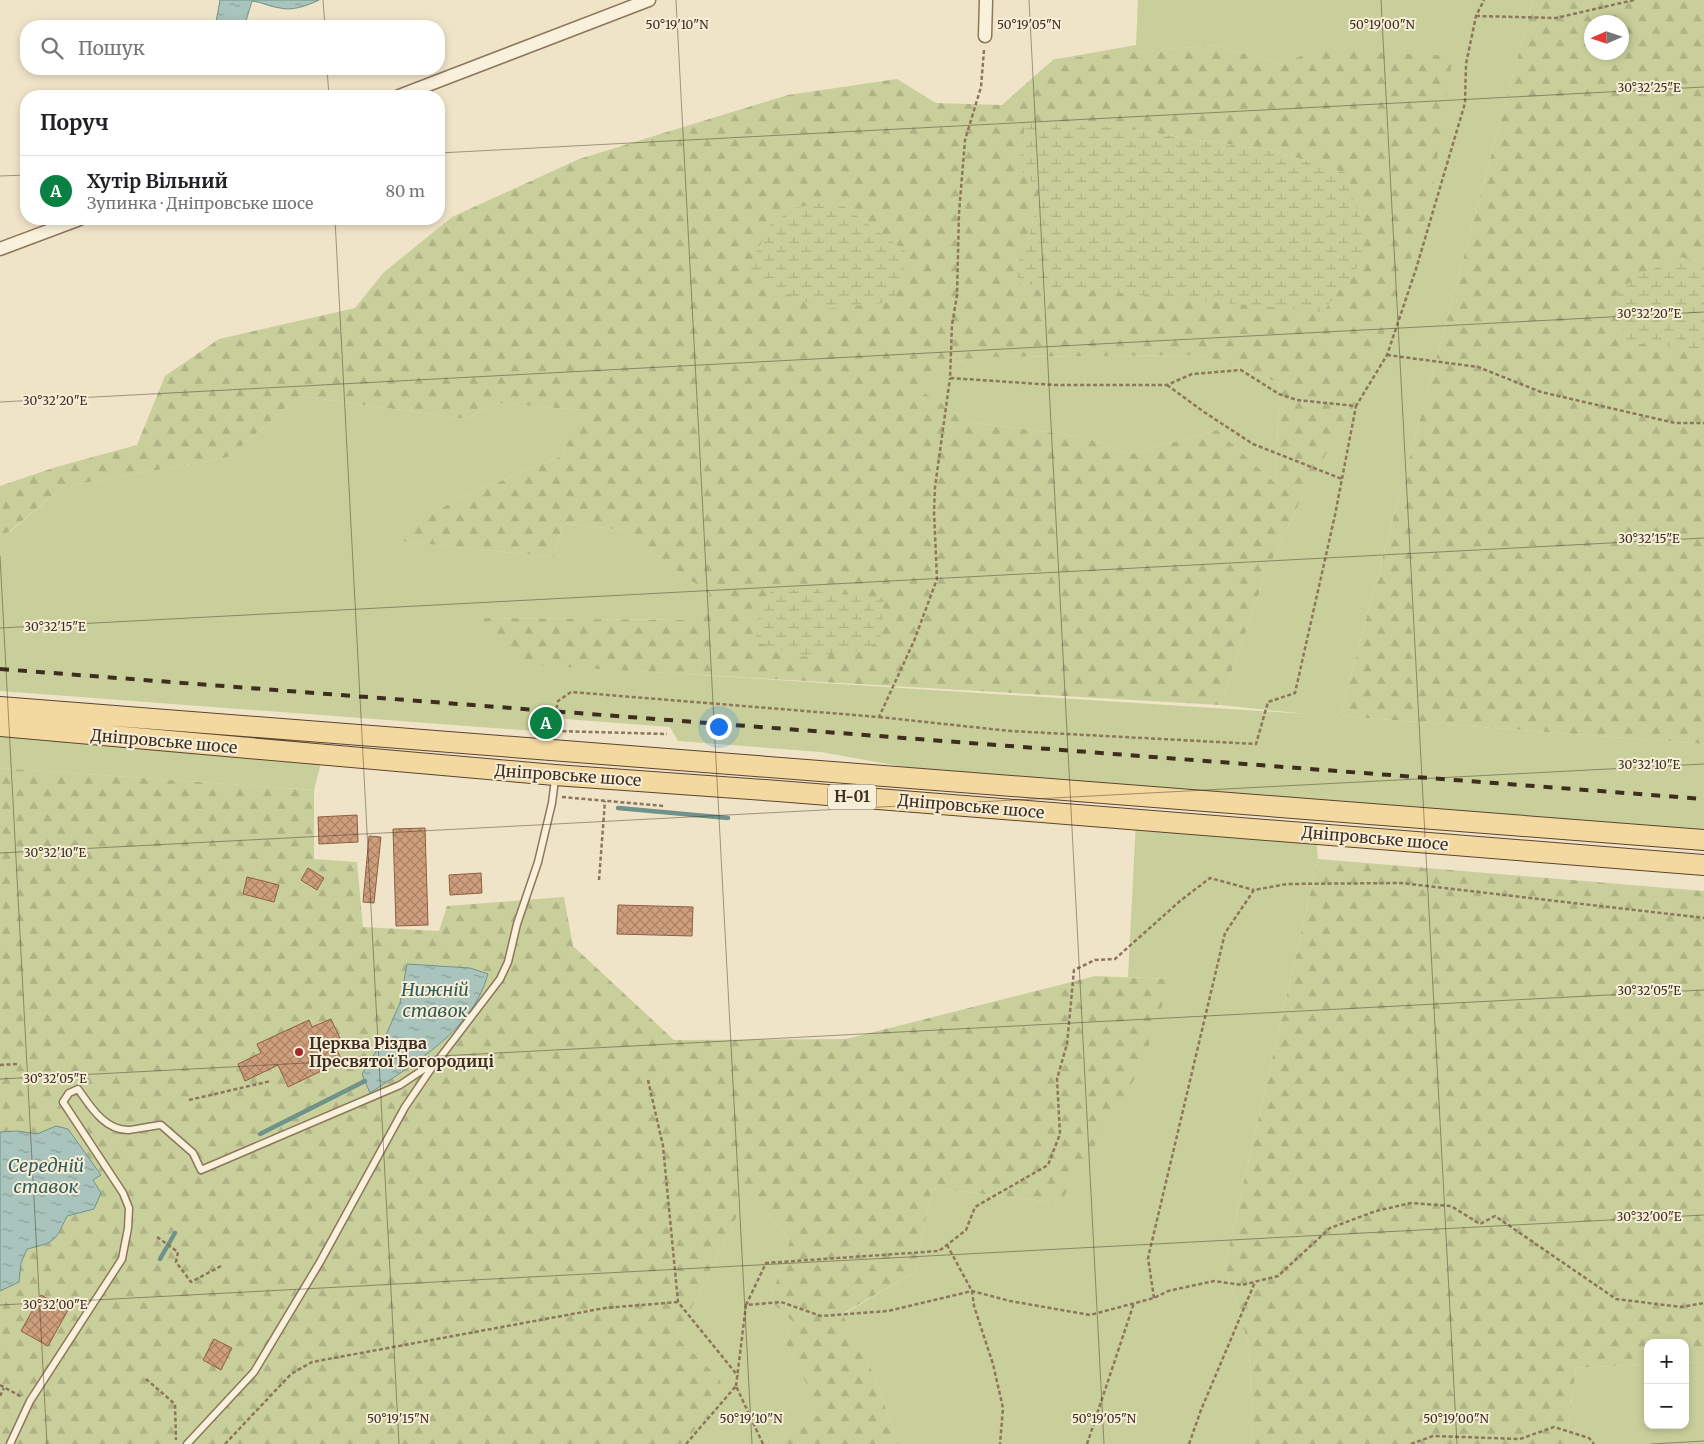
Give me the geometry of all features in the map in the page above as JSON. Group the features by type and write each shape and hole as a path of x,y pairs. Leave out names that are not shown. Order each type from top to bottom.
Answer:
{"main road":[{"name":"Дніпровське шосе","path":"0,707 549,740 1704,840"},
{"name":"Дніпровське шосе","path":"0,726 555,775 1704,865"}],"street":[{"path":"415,90 650,0"},
{"path":"985,36 986,0"},
{"path":"0,249 64,225"}],"lane":[{"path":"188,1444 254,1372 320,1262 405,1107 439,1058 500,979 508,962 517,924 538,862 553,796 555,775"},
{"path":"10,1444 30,1401 122,1259 128,1228 130,1208 123,1193 63,1102 69,1093 78,1089 97,1115 115,1128 128,1130 161,1125 192,1152 200,1170 400,1085 439,1058"}],"path":[{"path":"667,734 549,740 558,702 571,692 879,717 1010,731 1256,744 1268,702 1295,693 1335,515 1356,406 1387,355 1416,269 1465,103 1466,64 1476,16 1484,0"},
{"path":"1476,16 1556,18 1634,0"},
{"path":"879,717 914,641 937,579 934,512 935,487 950,378 952,325 957,295 959,213 965,140 981,86 985,36"},
{"path":"1387,355 1478,367 1541,392 1675,423 1704,424"},
{"path":"950,378 1054,385 1167,385 1192,374 1241,370 1280,394 1296,400 1356,406"},
{"path":"1167,385 1253,444 1342,478"},
{"path":"553,796 664,806"},
{"path":"599,880 605,801"},
{"path":"686,1444 736,1386 746,1305 766,1263 939,1251 966,1230 975,1208 1048,1165 1060,1134 1057,1080 1067,1044 1074,970 1095,960 1115,959 1180,901 1210,878 1254,890 1287,884 1401,883 1704,918"},
{"path":"1154,1298 1148,1258 1223,943 1226,933 1254,890"},
{"path":"0,1065 17,1064"},
{"path":"648,1080 663,1146 678,1302 738,1376"},
{"path":"189,1100 271,1082"},
{"path":"746,1305 781,1302 821,1316 888,1311 972,1291 1010,1302 1090,1315 1154,1298 1168,1291 1214,1281 1242,1285 1278,1276 1330,1228 1376,1211 1411,1203 1451,1206 1480,1224 1495,1216 1616,1298 1681,1307 1704,1303"},
{"path":"157,1237 178,1252 176,1262 191,1282 221,1266"},
{"path":"947,1245 972,1291 974,1306 993,1364 1003,1408 1000,1444"},
{"path":"1189,1444 1201,1410 1255,1282"},
{"path":"225,1444 291,1374 312,1362 605,1308 678,1302"},
{"path":"1087,1444 1134,1303"},
{"path":"146,1379 174,1404 176,1444"},
{"path":"0,1385 30,1401"},
{"path":"736,1386 763,1444"},
{"path":"0,1396 4,1388"},
{"path":"1411,1444 1433,1436 1520,1439 1554,1427 1589,1438 1594,1444"}],"green space":[{"path":"1138,0 1533,0 1340,716 1704,744 1704,840 1004,785 821,752 678,741 670,727 539,717 535,731 0,691 0,535 10,532 62,487 229,457 299,396 466,419 494,403 583,410 562,456 459,498 390,540 554,557 563,523 621,530 711,594 689,620 472,618 514,663 1307,714 1220,705 1268,568 1306,489 1315,49 1282,65 1215,45 1057,59 1136,45"},
{"path":"1533,0 1704,0 1704,744 1340,716"},
{"path":"1215,45 1282,65 1315,49 1453,56 1430,205 1365,387 1306,489 1268,568 1220,705 514,664 471,618 689,620 710,594 621,530 563,523 554,557 389,540 459,498 562,456 582,410 494,403 466,419 299,396 229,457 62,487 9,532 0,535 0,486 56,467 137,445 165,376 219,339 355,308 383,273 442,225 445,225 445,223 452,217 579,159 788,95 897,79 936,103 1002,105 1054,59","holes":["1127,129 1274,151 1346,173 1016,269 1028,241 1040,190","1200,355 1280,383 1275,483 1217,430 1131,454 1084,437 971,422 918,389 941,363 988,357"]},
{"path":"1026,120 1127,129 1274,151 1346,173 1364,232 1361,262 1323,312 1021,284 1015,269 1028,241 1040,190 1018,168"},
{"path":"835,200 909,254 893,302 824,309 757,282 748,268 771,224 794,208"},
{"path":"1682,257 1704,266 1704,349 1627,343 1613,297 1638,275"},
{"path":"1200,355 1280,383 1275,483 1217,430 1131,454 1084,437 971,422 917,389 941,363 988,357"},
{"path":"773,588 884,598 880,640 866,650 800,657 756,642 758,617"},
{"path":"0,726 323,755 314,790 0,768"},
{"path":"0,768 314,790 314,859 357,862 363,927 439,931 447,906 564,897 573,946 674,1040 846,1039 1095,976 1171,979 1141,1068 1060,1203 932,1188 915,1272 842,1314 868,1361 899,1444 770,1444 822,1413 784,1340 792,1321 770,1301 790,1240 749,1192 677,1337 720,1379 720,1389 714,1407 702,1423 681,1444 0,1444 0,1291 19,1282 21,1263 27,1249 53,1240 60,1231 67,1216 94,1209 93,1180 100,1174 56,1126 37,1134 18,1131 0,1132","holes":["407,964 488,974 481,994 470,1012 456,1028 423,1057 370,1092 362,1074 385,1037 400,1003"]},
{"path":"1136,820 1316,834 1318,859 1225,1264 1249,1347 1253,1444 899,1444 868,1361 842,1315 915,1272 932,1188 1060,1203 1170,979 1128,977"},
{"path":"1318,859 1704,891 1704,1362 1689,1363 1689,1339 1644,1339 1644,1364 1576,1368 1566,1444 1253,1444 1249,1347 1225,1264"},
{"path":"749,1192 790,1240 770,1301 792,1321 784,1340 823,1413 770,1444 675,1444 720,1379 677,1337"},
{"path":"1704,1362 1704,1444 1566,1444 1576,1368 1644,1364 1644,1429 1689,1429 1689,1363"}],"water":[{"path":"220,0 319,0 290,9 252,1 246,20 216,20"},
{"name":"Нижній ставок","path":"407,964 470,968 488,974 470,1012 456,1028 423,1057 370,1093 362,1074 385,1037 400,1003"},
{"name":"Середній ставок","path":"56,1126 68,1129 101,1175 93,1180 101,1193 94,1209 67,1216 60,1231 53,1240 27,1249 21,1263 19,1282 0,1291 0,1132 18,1131 37,1134"}],"building":[{"path":"357,815 358,842 319,844 318,817"},
{"path":"425,828 428,925 396,926 393,829"},
{"path":"369,836 381,837 374,903 363,902"},
{"path":"308,868 324,878 317,890 301,880"},
{"path":"481,873 482,893 450,895 449,875"},
{"path":"247,877 279,885 274,902 243,894"},
{"path":"618,905 693,907 692,936 617,934"},
{"name":"Церква Різдва Пресвятої Богородиці","path":"331,1019 344,1047 337,1050 342,1061 288,1087 278,1065 245,1081 238,1064 261,1053 257,1044 309,1020 312,1027"},
{"path":"41,1295 68,1310 48,1346 21,1331"},
{"path":"214,1339 232,1348 221,1370 203,1360"}],"waterway":[{"path":"618,808 728,818"},
{"path":"260,1134 365,1081"},
{"path":"160,1259 175,1233"}],"railway":[{"path":"0,669 1704,799"}],"place":[{"name":"Хутір Вільний","path":"546,723"},
{"name":"Церква Різдва Пресвятої Богородиці","path":"299,1052"}]}
